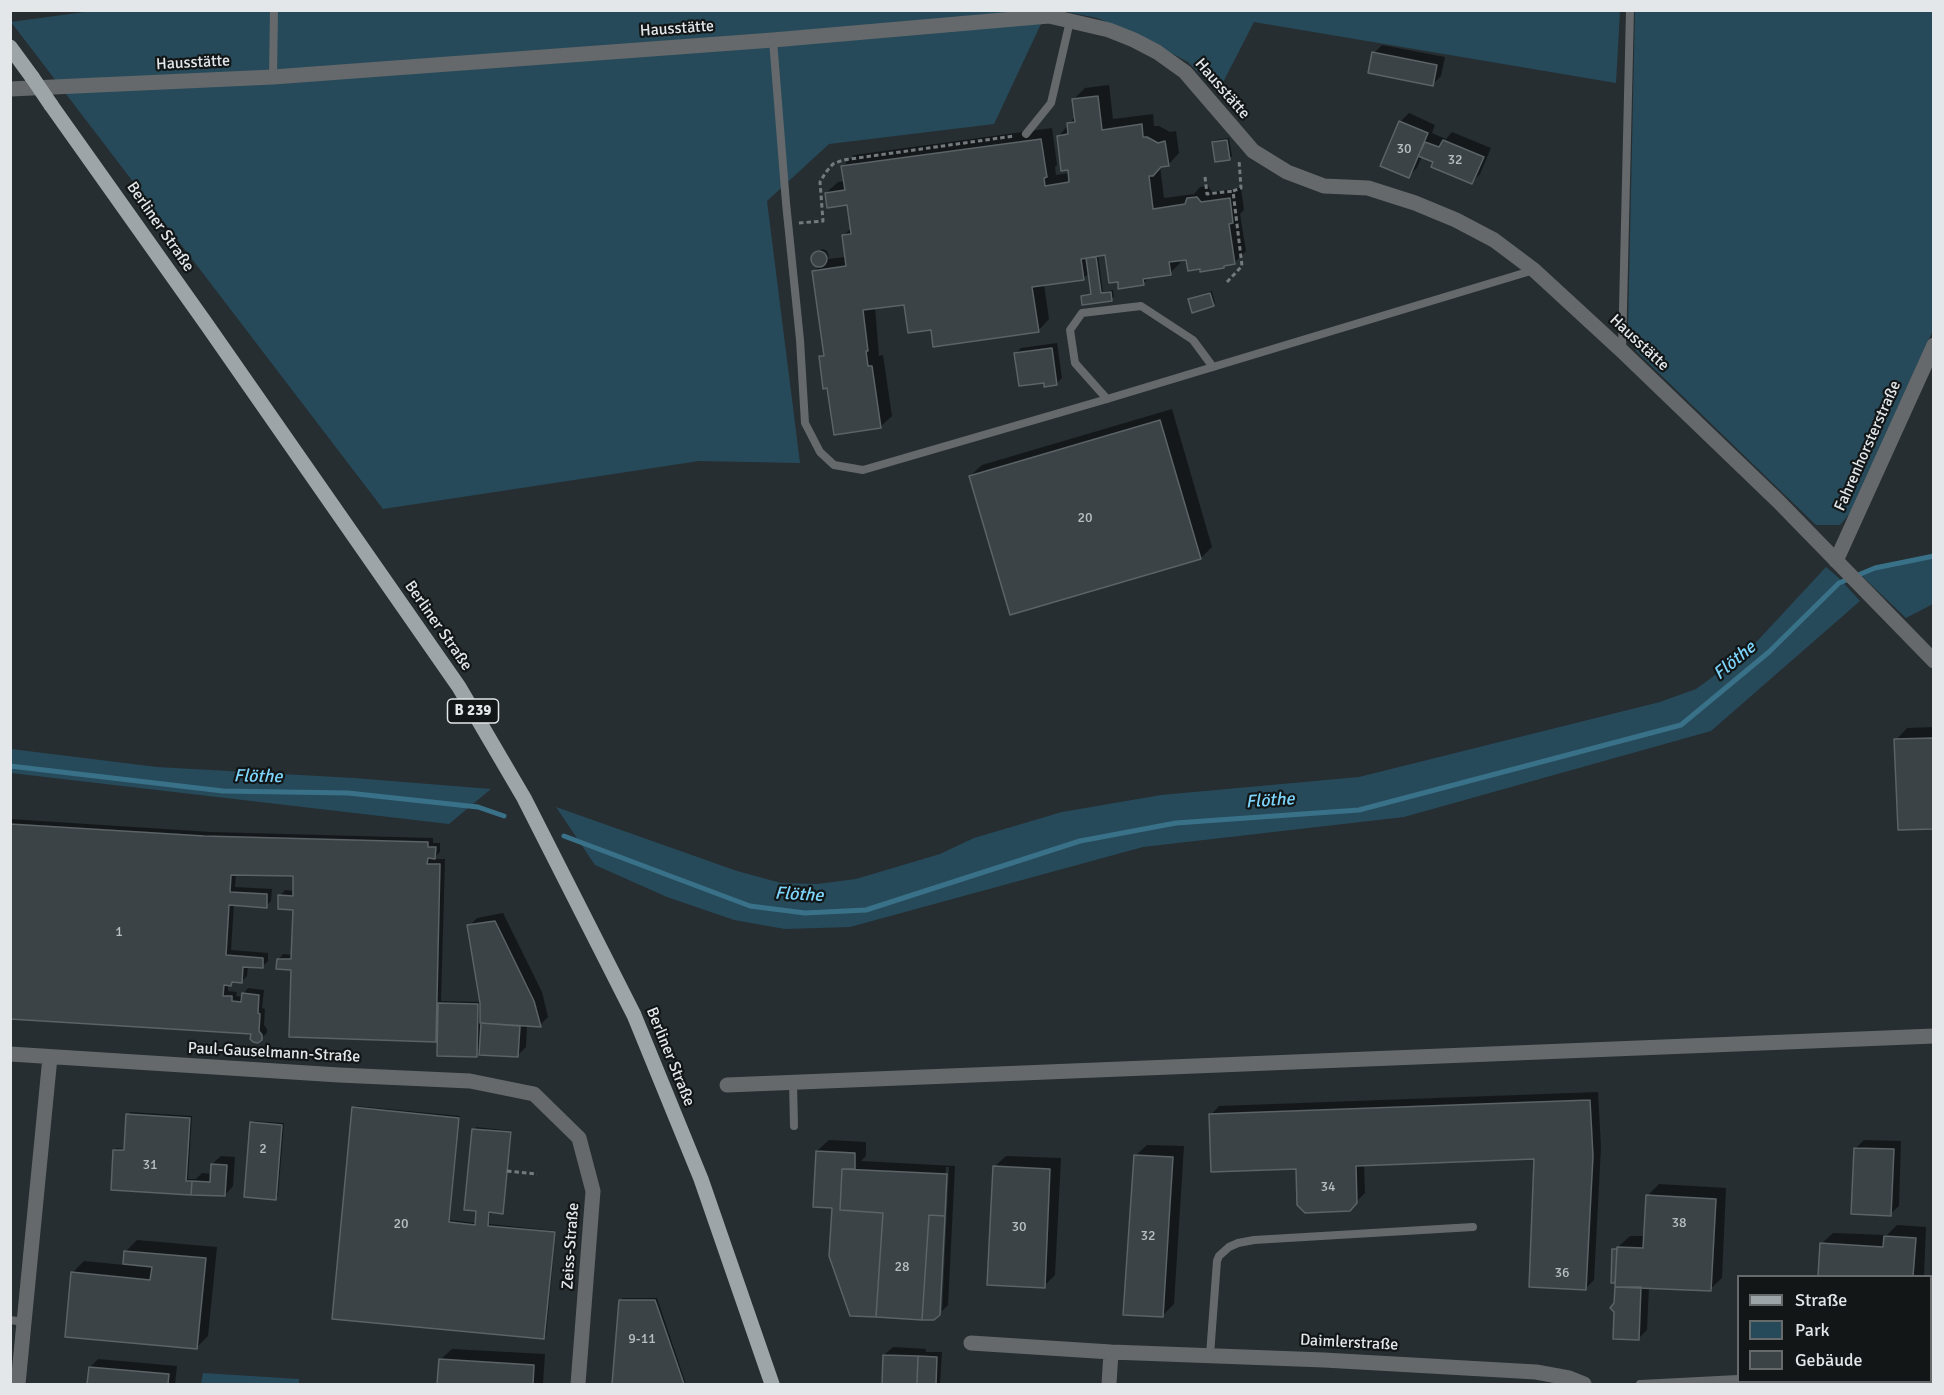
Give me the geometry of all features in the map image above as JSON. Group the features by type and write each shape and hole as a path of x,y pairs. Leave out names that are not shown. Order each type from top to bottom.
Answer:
{"main road":[{"name":"Berliner Straße","path":"10,46 459,687 524,798 634,1015 701,1179 772,1384"}],"street":[{"name":"Hausstätte","path":"10,89 273,77 773,40 1049,16 1109,30 1156,52 1185,72 1253,151 1287,172 1324,186 1368,188 1415,203 1456,220 1494,240 1534,270 1778,501 1934,661"},
{"name":"Fahrenhorsterstraße","path":"1836,561 1934,345"},
{"path":"727,1085 1934,1036"},
{"name":"Paul-Gauselmann-Straße","path":"10,1054 470,1082 534,1094"},
{"path":"18,1384 17,1321 50,1057"},
{"name":"Zeiss-Straße","path":"534,1094 579,1138 593,1191 578,1384"},
{"name":"Daimlerstraße","path":"971,1343 1111,1352 1536,1372 1569,1378 1584,1384"},
{"path":"1109,1384 1111,1352"}],"lane":[{"path":"273,77 274,10"},
{"path":"1622,351 1630,10"},
{"path":"1026,134 1050,103 1070,21"},
{"path":"773,40 806,423 820,452 834,465 863,470 1534,270"},
{"path":"1107,399 1076,363 1070,330 1082,314 1141,306 1193,340 1214,367"},
{"path":"793,1082 794,1126"},
{"path":"1210,1355 1217,1262 1219,1256 1229,1247 1254,1240 1473,1227"},
{"path":"1640,1384 1737,1379"}],"path":[{"path":"788,224 823,221 820,182 833,164 843,159 1026,134"},
{"path":"1205,177 1207,194 1241,188 1237,134"},
{"path":"1227,282 1242,266 1233,191"},
{"path":"507,1171 537,1173"}],"green space":[{"path":"99,10 1050,11 1040,26 994,124 829,144 767,201 800,463 699,461 383,509 11,22"},
{"path":"1062,11 1620,11 1616,83 1254,22 1218,92 1188,62 1158,46 1097,18"},
{"path":"1635,11 1933,11 1933,330 1852,511 1840,525 1816,525 1636,351 1628,328"},
{"path":"1933,558 1933,604 1906,618 1862,576 1875,570"},
{"path":"1826,567 1860,601 1711,731 1404,817 1143,847 850,927 785,929 734,920 667,897 595,865 556,807 737,871 781,883 817,884 856,879 940,854 974,838 1062,812 1161,795 1359,777 1660,702 1696,689 1748,651"},
{"path":"11,749 157,767 354,778 491,789 449,824 11,773"},
{"path":"203,1373 299,1379 299,1384 201,1384"}],"building":[{"path":"1372,52 1437,65 1433,86 1368,73"},
{"path":"1098,96 1102,130 1142,124 1143,137 1158,143 1165,141 1169,166 1161,167 1153,176 1149,176 1153,209 1185,204 1187,198 1197,197 1201,202 1230,198 1233,223 1229,224 1235,264 1200,272 1200,269 1188,271 1186,260 1169,262 1171,275 1143,279 1144,285 1118,289 1118,282 1109,283 1105,255 1081,259 1084,280 1032,287 1039,332 933,347 931,330 908,333 904,305 863,310 868,366 872,366 881,428 834,435 827,388 823,389 819,356 824,356 812,271 846,266 842,235 851,234 847,205 827,208 825,193 845,190 841,166 1041,139 1047,177 1044,178 1045,186 1069,182 1068,170 1061,171 1057,136 1068,134 1067,123 1075,122 1072,99"},
{"path":"1399,121 1428,133 1409,178 1380,166"},
{"path":"1227,140 1230,160 1215,162 1212,142"},
{"path":"1443,140 1484,157 1472,184 1431,167 1433,162 1418,156 1425,142 1439,147"},
{"path":"816,251 822,251 827,259 825,265 816,267 811,262 811,256"},
{"path":"1096,257 1101,293 1111,292 1112,301 1082,305 1081,296 1091,294 1086,258"},
{"path":"1210,293 1214,306 1192,313 1188,299"},
{"path":"1052,348 1057,385 1044,387 1044,383 1019,386 1014,353"},
{"path":"1160,420 1201,559 1010,615 969,476"},
{"path":"1934,738 1934,829 1898,830 1894,739"},
{"path":"10,824 204,836 428,842 428,847 436,847 435,859 428,858 427,864 440,864 436,1042 289,1037 291,970 276,969 277,959 291,959 293,910 278,909 278,895 293,896 293,876 231,875 230,892 267,894 267,908 229,905 226,955 263,958 263,968 243,967 242,983 232,982 231,986 224,985 223,996 232,996 232,1001 241,1002 242,993 259,995 259,1031 262,1040 258,1043 250,1039 251,1034 10,1019"},
{"path":"495,921 534,1001 541,1027 480,1023 480,1003 467,925"},
{"path":"438,1003 478,1004 477,1057 437,1056"},
{"path":"481,1023 520,1026 518,1057 479,1055"},
{"path":"1590,1100 1593,1156 1586,1290 1529,1287 1534,1159 1356,1166 1357,1203 1350,1211 1305,1213 1297,1205 1296,1169 1211,1172 1209,1114"},
{"path":"352,1107 459,1118 449,1222 475,1225 476,1211 464,1210 472,1129 511,1132 503,1214 489,1212 488,1226 555,1232 544,1339 332,1319"},
{"path":"126,1114 190,1118 186,1181 192,1181 191,1195 111,1190 113,1150 124,1150"},
{"path":"250,1122 282,1125 276,1200 244,1197"},
{"path":"1854,1148 1894,1149 1891,1216 1851,1214"},
{"path":"816,1151 855,1153 855,1169 842,1169 840,1210 883,1213 876,1317 850,1316 829,1256 832,1208 813,1207"},
{"path":"1134,1155 1173,1157 1163,1317 1123,1315"},
{"path":"211,1164 227,1165 225,1196 191,1195 192,1181 210,1182"},
{"path":"993,1166 1050,1169 1045,1288 987,1285"},
{"path":"842,1169 947,1174 945,1216 929,1215 922,1320 876,1317 883,1213 840,1210"},
{"path":"1646,1195 1716,1199 1711,1291 1615,1287 1617,1247 1643,1248"},
{"path":"929,1215 945,1216 940,1315 934,1320 922,1320"},
{"path":"1884,1236 1916,1238 1913,1275 1818,1275 1820,1243 1883,1247"},
{"path":"1612,1249 1617,1249 1615,1283 1611,1283"},
{"path":"124,1251 206,1258 197,1349 65,1337 71,1272 150,1280 152,1267 123,1264"},
{"path":"1615,1287 1641,1287 1639,1340 1613,1339 1614,1312 1610,1308 1614,1303"},
{"path":"619,1300 655,1300 684,1384 612,1384"},
{"path":"883,1355 918,1356 917,1384 882,1384"},
{"path":"918,1356 937,1357 936,1384 917,1384"},
{"path":"439,1359 534,1365 533,1384 437,1384"},
{"path":"89,1367 169,1374 168,1384 87,1384"},
{"path":"1870,1383 1900,1383 1899,1384"}],"waterway":[{"name":"Flöthe","path":"564,836 750,906 805,913 866,910 1080,841 1176,823 1359,810 1681,725 1769,652 1839,583 1875,568 1934,556"},
{"name":"Flöthe","path":"10,766 223,791 348,793 478,807 504,816"}]}
